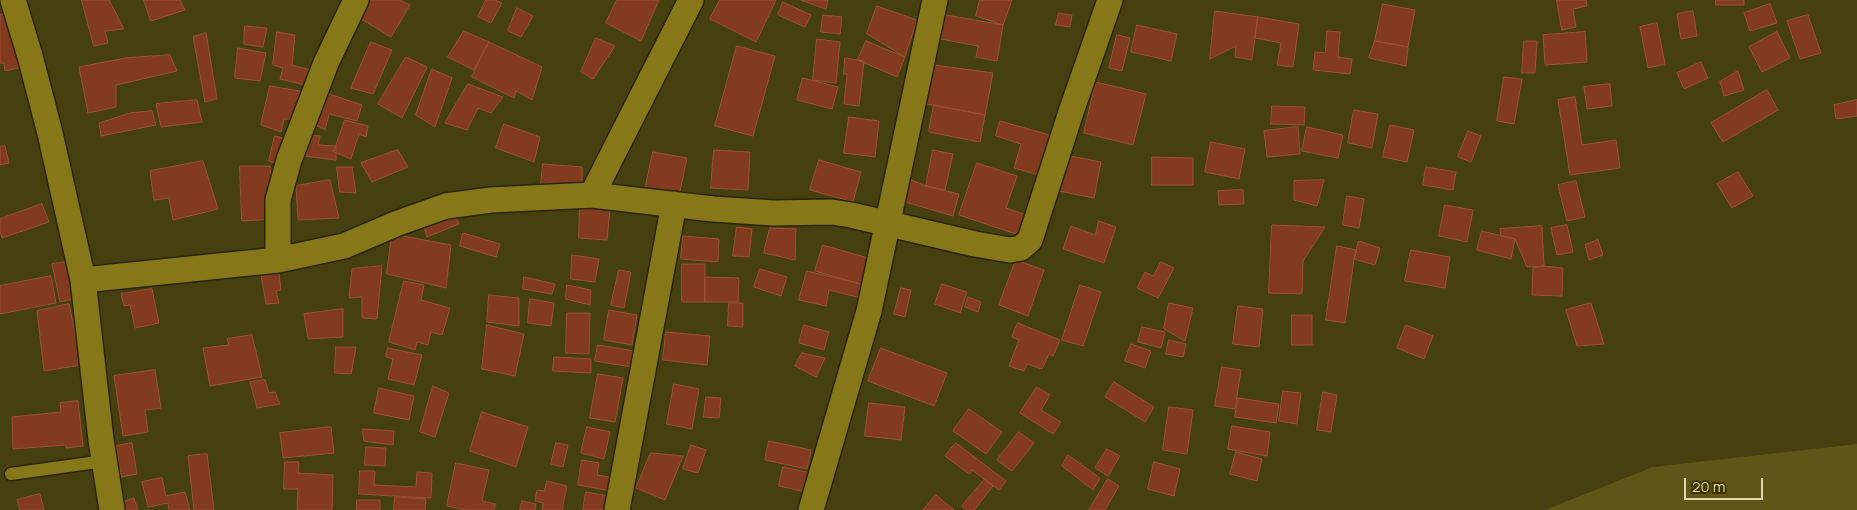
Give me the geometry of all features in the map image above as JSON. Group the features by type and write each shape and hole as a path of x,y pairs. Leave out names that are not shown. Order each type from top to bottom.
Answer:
{"street":[{"path":"13,0 50,133 83,280 104,461 112,510"},
{"path":"278,260 278,200 289,160 326,63 356,0"},
{"path":"592,195 691,0"},
{"path":"811,510 869,311 935,0"},
{"path":"83,280 278,260 344,246 398,223 446,206 491,200 592,195 713,209 773,213 832,212 976,244 1010,250 1021,248 1030,240 1071,112 1110,0"},
{"path":"618,510 674,204"}],"lane":[{"path":"11,474 104,461"}],"shaded area":[{"path":"1857,444 1857,510 1545,510 1653,467"}],"building":[{"path":"82,0 109,0 124,29 105,31 108,43 94,46"},
{"path":"144,0 180,0 185,10 151,21"},
{"path":"367,0 400,0 410,5 391,37 358,17"},
{"path":"486,0 495,0 502,3 491,23 478,17"},
{"path":"617,0 659,0 641,41 606,23"},
{"path":"720,0 776,0 756,42 710,19"},
{"path":"801,0 828,0 826,9"},
{"path":"980,0 1012,0 1003,25 976,16"},
{"path":"1557,0 1586,0 1587,6 1573,9 1576,27 1562,30"},
{"path":"1716,0 1744,0 1744,5 1716,5"},
{"path":"783,2 811,15 805,27 778,15"},
{"path":"1383,4 1415,10 1408,47 1375,41"},
{"path":"1770,4 1777,23 1750,31 1744,13"},
{"path":"877,6 917,20 905,57 867,34"},
{"path":"517,8 533,16 521,37 508,31"},
{"path":"1215,11 1258,17 1252,60 1235,57 1236,46 1210,59"},
{"path":"1693,11 1697,36 1681,39 1677,14"},
{"path":"10,12 23,67 5,71 4,63 0,63 0,15"},
{"path":"1059,13 1072,15 1070,27 1056,25"},
{"path":"823,15 842,17 840,34 821,32"},
{"path":"946,15 1003,25 997,61 976,57 978,46 941,39"},
{"path":"1808,15 1821,53 1800,59 1787,21"},
{"path":"1258,17 1299,24 1293,67 1277,65 1281,43 1255,38"},
{"path":"1657,23 1665,64 1648,68 1640,27"},
{"path":"1137,25 1177,34 1171,61 1131,52"},
{"path":"245,26 267,28 263,47 244,44"},
{"path":"464,31 489,42 474,70 448,57"},
{"path":"1327,31 1340,32 1338,57 1352,59 1350,74 1313,70 1315,52 1325,53"},
{"path":"277,32 295,35 292,65 314,71 310,86 280,79 283,68 273,65"},
{"path":"1585,32 1587,62 1545,65 1543,35"},
{"path":"1777,32 1790,58 1762,72 1749,47"},
{"path":"206,33 217,99 205,102 193,37"},
{"path":"1117,35 1130,38 1122,71 1109,68"},
{"path":"596,38 615,46 593,79 581,72"},
{"path":"817,39 840,42 836,83 813,80"},
{"path":"866,41 905,57 897,77 858,60"},
{"path":"1375,41 1408,47 1406,66 1369,58"},
{"path":"1524,41 1537,41 1535,73 1522,73"},
{"path":"371,42 392,50 373,94 351,88"},
{"path":"489,42 542,67 532,100 516,91 514,98 472,77"},
{"path":"737,46 775,56 753,136 715,126"},
{"path":"238,48 266,53 260,81 235,78"},
{"path":"170,55 177,71 116,85 116,107 88,113 79,67 125,58"},
{"path":"406,57 427,67 402,118 378,104"},
{"path":"845,58 864,61 859,106 844,104 847,74 844,74"},
{"path":"1701,62 1708,78 1684,89 1677,73"},
{"path":"935,65 993,73 985,115 926,104"},
{"path":"432,69 452,78 435,127 416,115"},
{"path":"1738,71 1744,90 1724,96 1720,82"},
{"path":"1504,77 1522,79 1514,124 1497,121"},
{"path":"803,78 838,87 832,109 797,100"},
{"path":"1096,82 1146,94 1133,145 1084,133"},
{"path":"468,84 503,97 491,113 478,108 467,130 445,123"},
{"path":"1610,84 1612,106 1587,109 1584,87"},
{"path":"270,86 300,91 293,119 284,119 281,132 261,125"},
{"path":"1767,90 1778,110 1723,142 1711,123"},
{"path":"323,92 362,105 357,121 329,114 325,130 314,124"},
{"path":"1575,97 1582,145 1616,140 1620,168 1570,175 1558,100"},
{"path":"197,100 202,122 161,127 156,104"},
{"path":"1857,100 1857,116 1836,119 1834,105"},
{"path":"934,105 985,115 980,142 929,132"},
{"path":"1272,106 1305,107 1304,125 1271,124"},
{"path":"1354,110 1378,114 1372,148 1348,143"},
{"path":"152,111 156,125 101,136 99,123 130,113"},
{"path":"849,117 879,121 875,157 844,153"},
{"path":"345,120 368,126 366,137 359,134 351,159 334,152"},
{"path":"1000,121 1050,135 1039,175 1014,168 1021,144 996,136"},
{"path":"504,124 540,137 534,162 496,148"},
{"path":"1390,125 1414,130 1407,162 1383,157"},
{"path":"1298,127 1300,154 1267,157 1264,131"},
{"path":"1307,127 1343,135 1338,158 1302,151"},
{"path":"1468,131 1481,136 1471,162 1458,157"},
{"path":"307,135 320,136 318,145 336,146 336,160 303,156"},
{"path":"275,136 290,140 283,166 269,161"},
{"path":"1211,142 1245,149 1239,179 1205,172"},
{"path":"5,146 9,163 0,165 0,147"},
{"path":"398,150 408,167 372,182 361,163"},
{"path":"714,150 750,152 748,190 711,188"},
{"path":"933,150 953,154 945,190 926,186"},
{"path":"653,152 687,158 679,196 645,190"},
{"path":"1065,155 1101,162 1094,198 1059,191"},
{"path":"1152,157 1193,158 1193,185 1152,185"},
{"path":"819,160 861,172 853,202 810,190"},
{"path":"203,161 218,209 173,220 169,198 154,200 150,171"},
{"path":"977,163 1017,176 1006,208 1032,217 1025,237 959,215"},
{"path":"543,164 582,167 582,185 541,184"},
{"path":"240,166 270,166 274,219 242,221"},
{"path":"337,167 352,167 356,193 340,192"},
{"path":"1426,167 1456,172 1453,190 1423,185"},
{"path":"1738,172 1753,196 1732,208 1717,184"},
{"path":"909,179 926,186 959,194 953,216 902,201"},
{"path":"330,180 339,218 298,220 296,186"},
{"path":"1324,180 1317,206 1294,200 1294,181"},
{"path":"1576,181 1585,217 1567,221 1558,185"},
{"path":"1243,190 1244,204 1219,205 1218,191"},
{"path":"1347,196 1364,199 1359,228 1343,225"},
{"path":"42,204 49,222 2,238 0,219"},
{"path":"1445,205 1473,210 1467,242 1439,236"},
{"path":"580,206 610,209 607,240 579,238"},
{"path":"455,215 459,224 427,237 423,223"},
{"path":"1099,221 1116,227 1104,263 1063,249 1071,226 1095,235"},
{"path":"1272,225 1325,227 1303,261 1302,294 1269,293"},
{"path":"1567,225 1573,252 1557,255 1551,228"},
{"path":"1542,226 1544,266 1527,267 1515,239 1501,236 1500,229"},
{"path":"737,227 752,229 749,257 733,256"},
{"path":"770,228 796,229 795,260 764,253"},
{"path":"1482,231 1515,239 1511,259 1477,250"},
{"path":"463,233 500,244 496,257 460,246"},
{"path":"392,234 451,245 446,288 387,274"},
{"path":"683,236 719,239 718,262 681,259"},
{"path":"1598,240 1603,255 1589,260 1585,245"},
{"path":"1359,241 1380,248 1375,265 1354,259"},
{"path":"823,245 868,258 861,284 815,271"},
{"path":"1337,246 1357,250 1354,259 1345,323 1326,320"},
{"path":"1411,250 1450,257 1445,288 1405,281"},
{"path":"572,255 599,259 595,282 571,279"},
{"path":"1016,260 1044,270 1028,316 999,305"},
{"path":"67,262 74,299 60,302 52,264"},
{"path":"1161,262 1174,268 1158,298 1137,288 1145,272 1153,276"},
{"path":"682,264 705,264 705,302 682,302"},
{"path":"382,266 377,319 362,318 362,297 349,298 352,269"},
{"path":"1544,266 1563,268 1562,296 1532,295 1533,268"},
{"path":"760,269 787,277 781,296 754,287"},
{"path":"619,270 631,272 624,308 611,305"},
{"path":"807,271 861,284 861,298 829,290 826,306 799,300"},
{"path":"279,273 281,290 276,291 279,303 266,304 261,275"},
{"path":"51,276 56,303 0,314 0,286"},
{"path":"524,277 555,284 552,294 523,289"},
{"path":"705,277 739,278 738,302 705,302"},
{"path":"404,281 424,285 421,300 450,308 442,335 431,332 428,345 417,342 415,350 389,342"},
{"path":"942,284 967,292 960,313 935,304"},
{"path":"567,285 591,290 590,305 566,299"},
{"path":"1080,285 1101,292 1083,346 1062,340"},
{"path":"901,288 911,290 905,317 894,314"},
{"path":"152,289 159,323 135,328 130,305 124,306 121,294"},
{"path":"489,295 519,298 519,326 487,322"},
{"path":"968,297 981,302 978,312 965,307"},
{"path":"530,299 554,303 551,326 528,323"},
{"path":"729,303 743,303 743,327 728,326"},
{"path":"1169,303 1193,308 1185,341 1164,329"},
{"path":"1591,303 1604,344 1577,346 1566,310"},
{"path":"69,304 82,365 44,371 37,311"},
{"path":"1238,306 1263,309 1259,347 1233,344"},
{"path":"343,309 343,337 308,339 304,314"},
{"path":"609,310 637,315 632,345 604,340"},
{"path":"567,313 590,313 589,354 566,353"},
{"path":"1292,315 1312,315 1312,345 1292,345"},
{"path":"1018,323 1060,340 1053,356 1049,354 1042,369 1027,364 1024,371 1009,366 1019,340 1012,337"},
{"path":"487,325 524,334 515,376 482,369"},
{"path":"804,325 829,332 824,350 799,343"},
{"path":"1406,325 1433,336 1424,359 1397,348"},
{"path":"1142,327 1165,332 1161,348 1138,342"},
{"path":"666,332 710,336 707,365 663,360"},
{"path":"252,335 262,377 210,386 203,348 229,345 227,339"},
{"path":"1169,340 1186,344 1183,357 1166,354"},
{"path":"1131,344 1151,351 1145,368 1125,361"},
{"path":"598,345 646,353 644,369 595,361"},
{"path":"336,347 356,347 351,374 335,373"},
{"path":"388,348 422,355 414,385 388,379 393,359 386,357"},
{"path":"881,348 947,373 934,406 868,381"},
{"path":"802,353 825,358 816,377 795,366"},
{"path":"554,357 591,359 591,373 553,371"},
{"path":"1222,367 1241,370 1235,409 1215,406"},
{"path":"155,370 161,408 145,410 148,432 123,436 114,376"},
{"path":"598,374 623,378 615,422 590,418"},
{"path":"265,380 269,393 275,392 280,404 257,408 250,382"},
{"path":"1114,382 1154,407 1145,422 1105,397"},
{"path":"674,384 699,389 692,429 667,424"},
{"path":"433,386 449,393 435,437 420,432"},
{"path":"1037,387 1050,395 1041,410 1061,422 1053,434 1020,413"},
{"path":"379,388 414,396 409,420 374,413"},
{"path":"1283,391 1301,393 1297,424 1279,421"},
{"path":"1323,392 1337,395 1331,432 1317,430"},
{"path":"706,397 721,398 719,418 704,417"},
{"path":"1238,398 1279,404 1276,423 1235,417"},
{"path":"78,401 83,446 66,448 66,445 13,449 12,417 61,412 60,403"},
{"path":"869,403 905,407 901,440 865,436"},
{"path":"1169,407 1193,410 1187,454 1163,450"},
{"path":"969,409 1002,432 986,454 953,431"},
{"path":"482,412 528,427 516,467 470,451"},
{"path":"1232,426 1270,432 1267,456 1228,449"},
{"path":"331,427 334,453 283,458 280,433"},
{"path":"587,427 610,432 604,459 581,453"},
{"path":"363,429 394,431 393,445 364,441"},
{"path":"1019,432 1034,443 1012,471 997,460"},
{"path":"769,441 811,450 807,469 765,460"},
{"path":"132,443 137,474 121,477 116,446"},
{"path":"556,443 568,445 563,467 551,464"},
{"path":"956,443 1006,481 999,490 972,470 969,474 945,456"},
{"path":"691,445 706,450 698,473 683,469"},
{"path":"366,447 386,448 385,466 365,465"},
{"path":"1107,449 1120,456 1108,476 1095,468"},
{"path":"1236,452 1262,459 1257,481 1230,474"},
{"path":"651,453 683,456 665,500 636,488"},
{"path":"207,454 214,510 194,510 188,456"},
{"path":"1068,455 1100,478 1093,490 1062,466"},
{"path":"582,460 599,463 597,475 620,479 617,492 578,485"},
{"path":"285,462 299,462 298,473 333,475 332,510 297,510 298,489 284,489"},
{"path":"1154,462 1180,469 1174,496 1148,489"},
{"path":"456,463 489,470 482,501 496,504 494,510 466,510 447,506"},
{"path":"783,467 811,473 806,492 779,486"},
{"path":"360,471 375,471 374,485 416,487 417,472 432,473 431,498 359,494"},
{"path":"162,478 166,496 185,492 190,510 169,510 168,503 148,507 142,482"},
{"path":"985,479 993,486 974,510 967,510 962,506"},
{"path":"1108,479 1119,486 1105,510 1089,510"},
{"path":"547,481 567,486 562,510 542,510 543,503 535,501 537,490 544,491"},
{"path":"586,492 608,496 605,510 583,510"},
{"path":"40,494 44,510 20,510 17,500"},
{"path":"936,495 954,510 923,510"},
{"path":"395,497 426,499 425,510 394,510"},
{"path":"134,498 138,510 125,510 122,503"},
{"path":"357,500 380,500 380,510 357,510"},
{"path":"522,501 536,504 535,510 520,510"}]}
